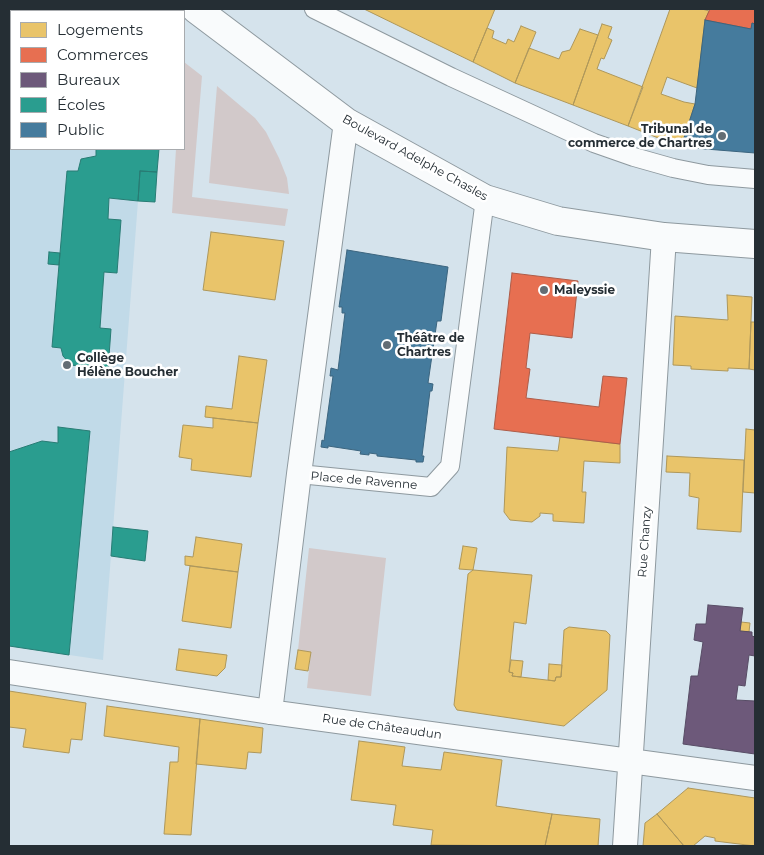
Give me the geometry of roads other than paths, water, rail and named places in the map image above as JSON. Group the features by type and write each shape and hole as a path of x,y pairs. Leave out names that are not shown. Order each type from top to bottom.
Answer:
{"main road":[{"name":"Boulevard Adelphe Chasles","path":"196,9 346,122 485,199 558,221 664,237 755,244"}],"street":[{"path":"314,9 451,77 594,143 673,168 708,175 755,179"},
{"name":"Place de Ravenne","path":"270,712 299,474 346,122"},
{"name":"Place de Ravenne","path":"299,474 431,487 450,466 485,199"},
{"name":"Rue Chanzy","path":"625,846 664,237"},
{"name":"Rue de Châteaudun","path":"9,672 270,712 755,778"}],"place":[{"name":"Tribunal de commerce de Chartres","path":"722,136"},
{"name":"Maleyssie","path":"544,290"},
{"name":"Théâtre de Chartres","path":"387,345"},
{"name":"Collège Hélène Boucher","path":"67,365"}]}
